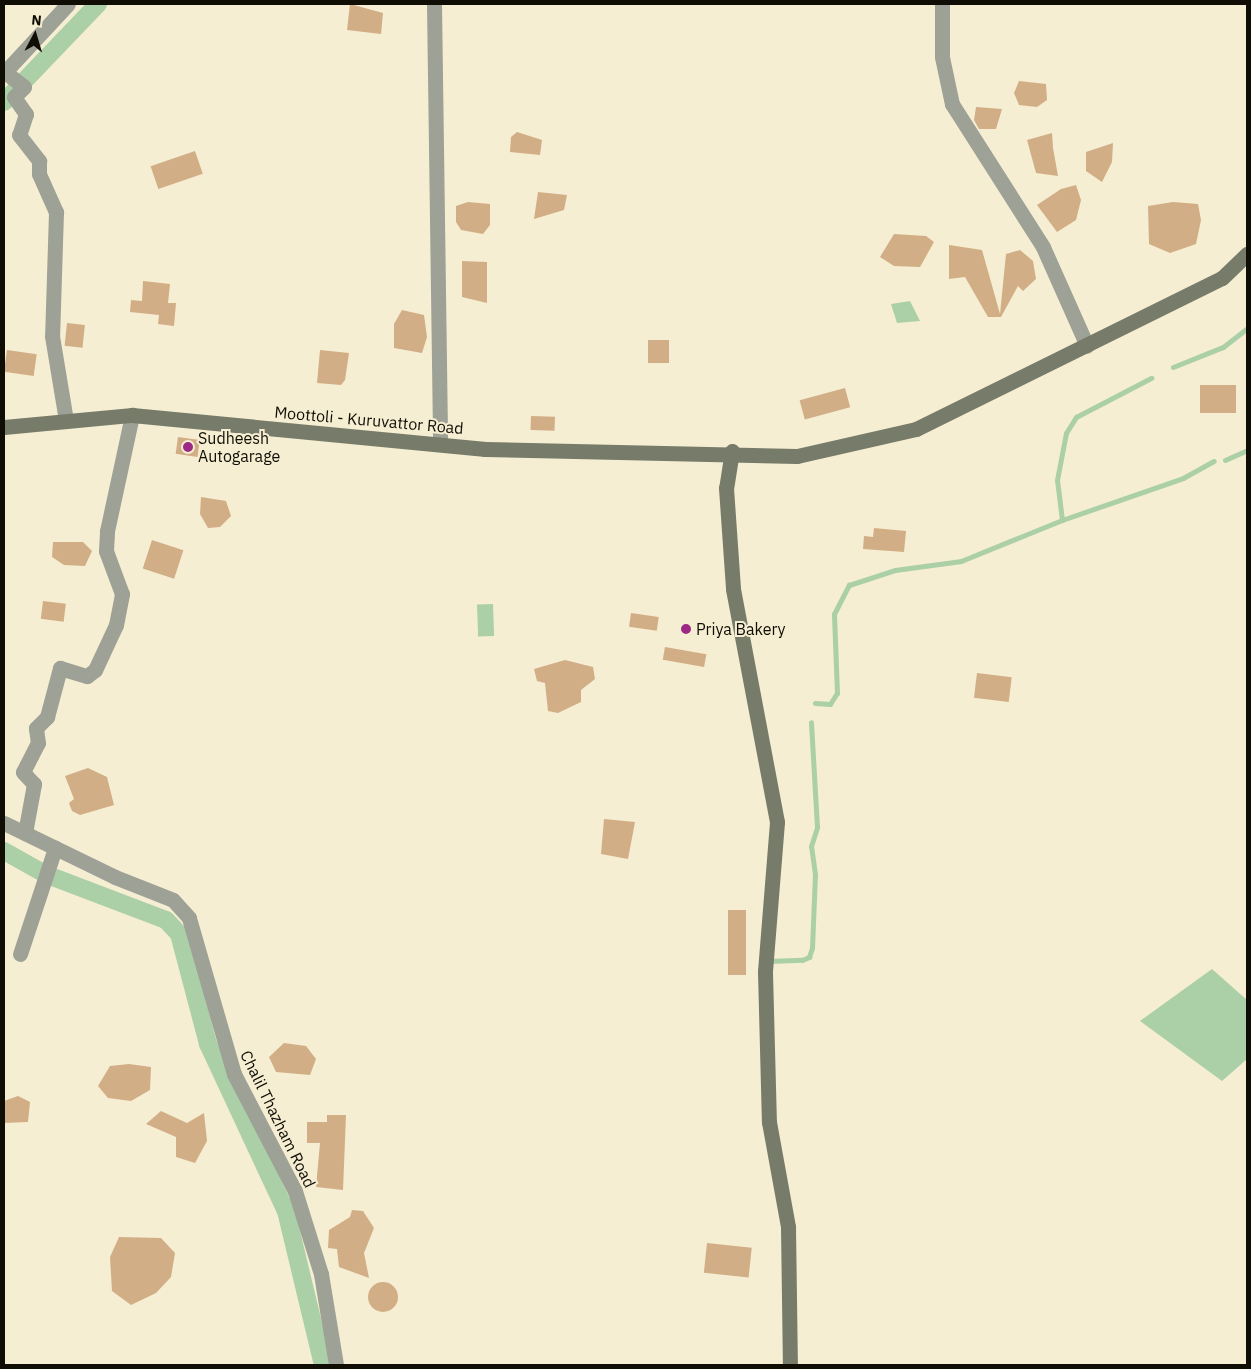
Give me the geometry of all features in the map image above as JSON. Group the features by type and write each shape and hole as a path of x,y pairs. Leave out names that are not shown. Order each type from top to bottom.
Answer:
{"main road":[{"name":"Moottoli - Kuruvattor Road","path":"4,427 132,415 440,442 485,449 732,451 797,456 916,429 1222,278 1247,254"},
{"path":"732,451 726,488 733,589 777,822 765,972 769,1122 788,1227 790,1365"}],"street":[{"path":"66,422 52,336 56,212 39,174 39,161 19,135 26,114 14,97 12,78 68,4"},
{"path":"434,4 440,442"},
{"path":"942,4 942,57 952,104 1043,247 1087,346"},
{"path":"25,833 34,784 23,772 38,743 36,728 47,717 60,668 87,676 95,670 116,625 122,594 106,551 107,531 132,415"},
{"name":"Chalil Thazham Road","path":"4,823 55,848 173,900 189,918 234,1074 295,1191 321,1274 336,1365"},
{"path":"20,954 55,848"}],"shaded area":[{"path":"910,301 920,321 897,323 891,304"},
{"path":"493,604 494,636 478,637 477,605"},
{"path":"1212,969 1247,1000 1247,1059 1222,1081 1140,1021"}],"building":[{"path":"350,4 383,13 381,34 347,30"},
{"path":"1019,81 1046,84 1047,100 1037,107 1019,105 1014,93"},
{"path":"976,107 1002,109 996,129 979,129 974,120"},
{"path":"517,132 542,140 540,155 510,152 511,137"},
{"path":"1052,133 1058,176 1036,173 1027,140"},
{"path":"1113,143 1112,162 1102,182 1086,171 1086,152"},
{"path":"195,151 203,174 158,189 151,166"},
{"path":"1076,185 1081,200 1076,220 1057,232 1037,205 1061,189"},
{"path":"538,192 567,195 564,210 534,219"},
{"path":"468,202 490,204 490,225 483,234 461,230 456,222 456,206"},
{"path":"1173,202 1198,204 1201,220 1196,244 1170,253 1149,244 1148,206"},
{"path":"894,234 926,236 934,242 920,267 894,266 880,257"},
{"path":"949,245 982,250 1000,314 1006,254 1020,250 1033,261 1036,279 1023,291 1018,286 1001,317 988,317 965,277 949,279"},
{"path":"462,261 487,262 487,303 462,297"},
{"path":"143,281 170,284 168,303 176,303 174,326 158,324 159,315 130,312 131,300 142,301"},
{"path":"402,310 424,315 427,337 422,353 394,348 394,324"},
{"path":"67,323 85,325 82,348 65,346"},
{"path":"648,340 669,340 669,363 648,363"},
{"path":"7,350 37,354 34,376 4,372"},
{"path":"320,350 349,353 345,380 341,385 317,383"},
{"path":"1200,385 1236,385 1236,413 1200,413"},
{"path":"845,388 850,407 805,419 800,400"},
{"path":"531,416 555,417 554,431 531,430"},
{"name":"Sudheesh Autogarage","path":"178,437 200,440 197,457 176,454"},
{"path":"201,497 226,501 231,516 220,527 208,528 200,514"},
{"path":"874,528 906,531 904,552 863,549 864,536 873,537"},
{"path":"152,540 183,550 174,579 143,569"},
{"path":"53,542 83,542 92,551 85,566 64,565 52,557"},
{"path":"43,601 66,604 64,622 41,619"},
{"path":"631,613 659,617 657,631 629,627"},
{"path":"665,647 706,654 704,667 663,660"},
{"path":"565,660 593,667 595,679 581,690 581,702 558,713 548,711 545,683 537,681 534,669"},
{"path":"977,673 1012,677 1009,702 974,698"},
{"path":"88,768 107,777 114,805 80,815 72,811 69,803 74,799 65,776"},
{"path":"604,819 635,822 628,859 601,854"},
{"path":"728,910 746,910 746,975 728,975"},
{"path":"284,1043 306,1046 316,1059 310,1075 276,1072 269,1057"},
{"path":"129,1064 151,1067 150,1090 131,1101 108,1098 98,1086 110,1066"},
{"path":"18,1096 30,1102 28,1122 4,1123 4,1101"},
{"path":"161,1111 187,1123 204,1113 207,1141 195,1163 176,1157 176,1137 146,1124"},
{"path":"327,1115 346,1115 343,1190 316,1187 320,1143 307,1143 307,1122 327,1122"},
{"path":"352,1210 363,1211 374,1228 364,1253 369,1278 339,1267 337,1249 328,1248 329,1230 350,1217"},
{"path":"119,1237 161,1238 175,1253 171,1277 156,1293 131,1305 112,1291 110,1257"},
{"path":"707,1243 752,1248 749,1278 704,1273"},
{"path":"383,1282 394,1286 398,1297 394,1308 383,1312 372,1308 368,1297 372,1286"}],"waterway":[{"path":"4,102 98,4"},
{"path":"1173,367 1223,347 1247,328"},
{"path":"815,703 830,704 837,693 834,614 849,585 895,570 961,561 1062,520 1057,480 1066,433 1076,417 1151,378"},
{"path":"1225,460 1247,450"},
{"path":"1062,520 1183,478 1214,461"},
{"path":"768,961 802,960 809,957 812,948 815,874 811,846 817,827 811,722"},
{"path":"4,851 45,874 166,920 179,934 208,1044 286,1211 323,1365"}],"place":[{"name":"Sudheesh Autogarage","path":"188,447"},
{"name":"Priya Bakery","path":"686,629"}]}
